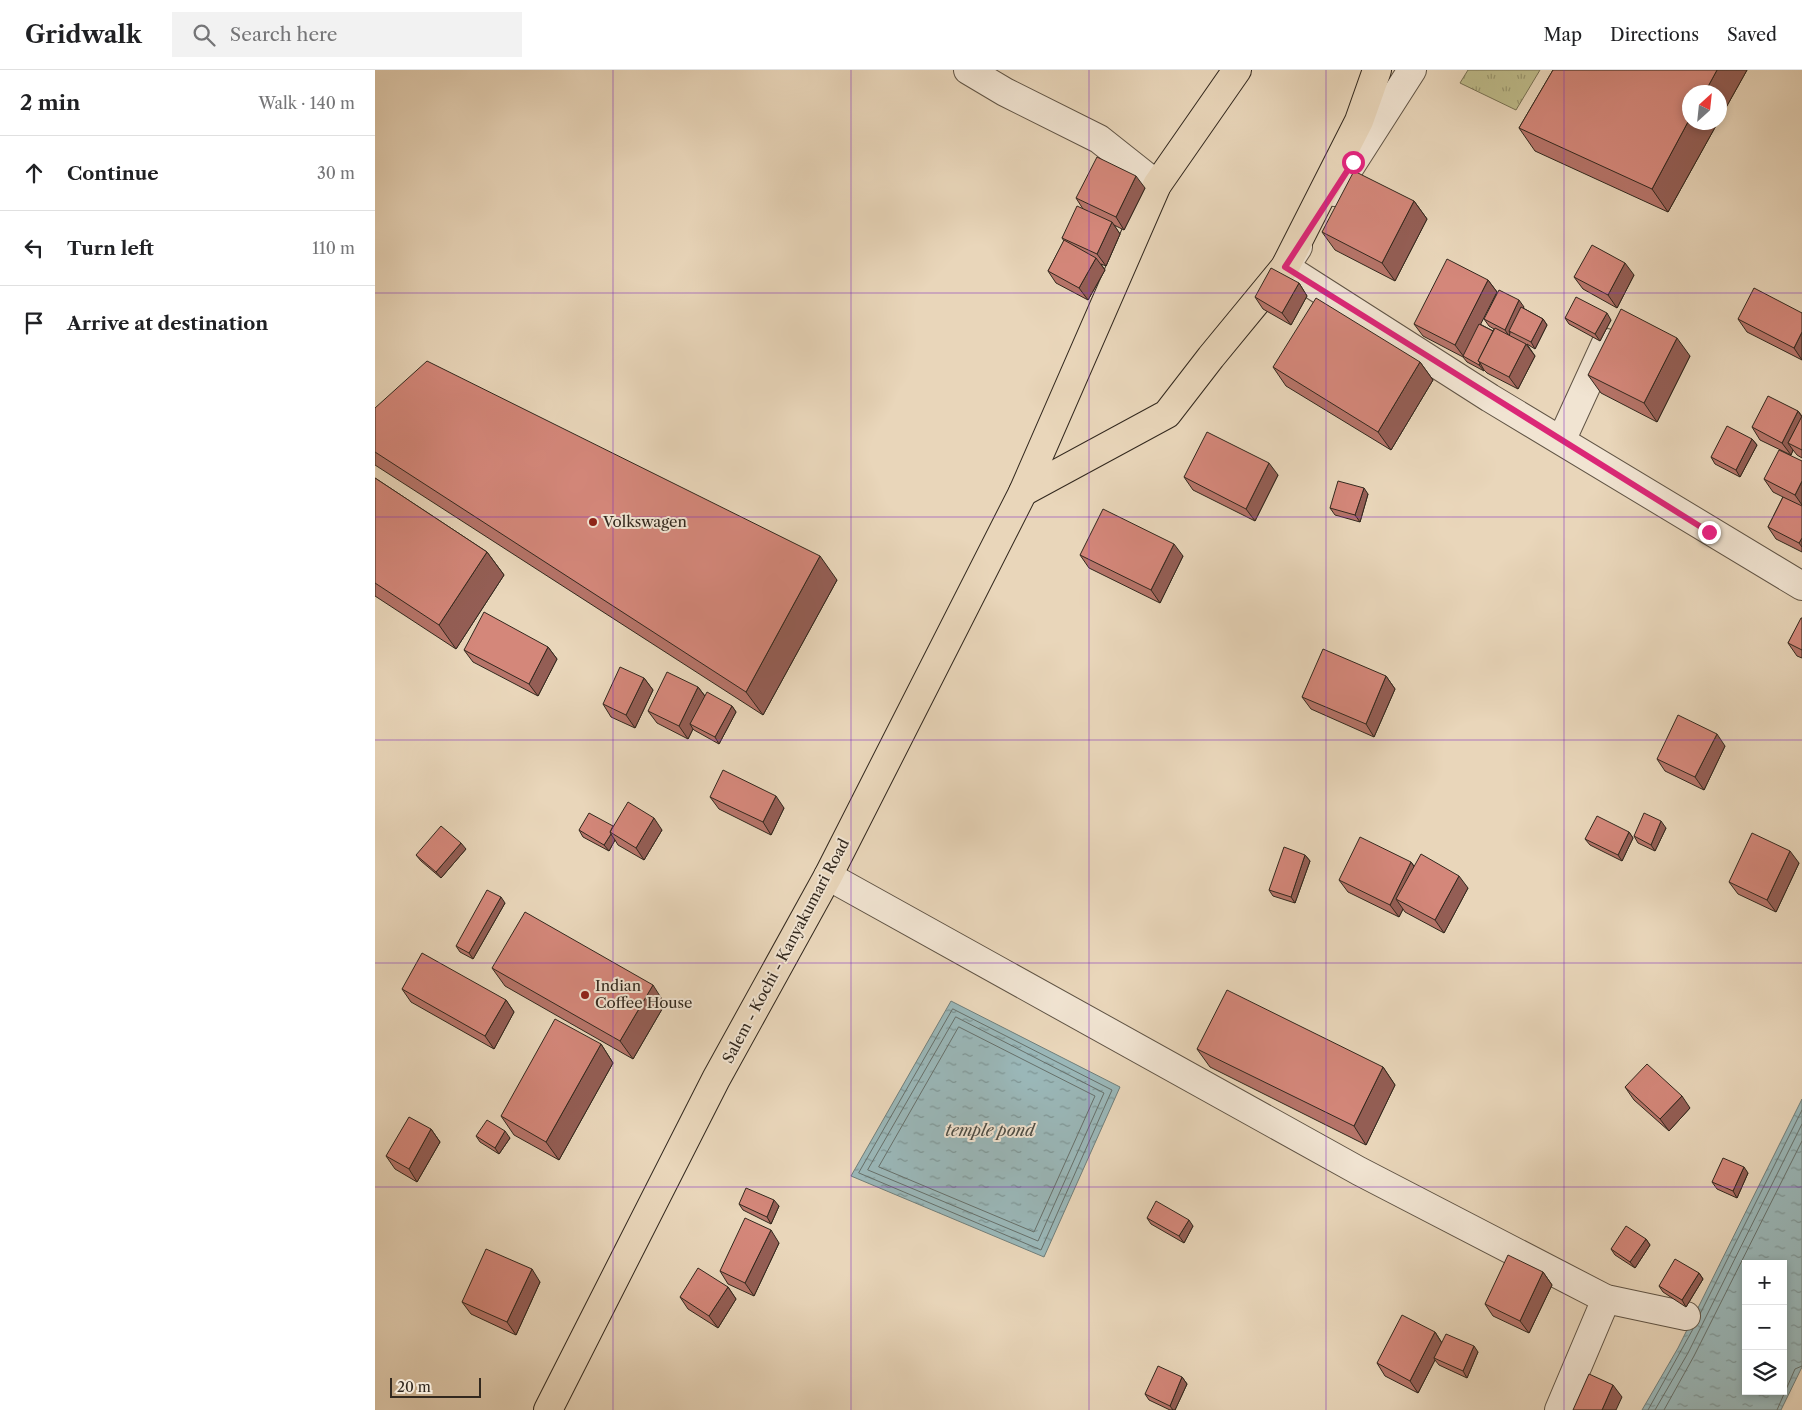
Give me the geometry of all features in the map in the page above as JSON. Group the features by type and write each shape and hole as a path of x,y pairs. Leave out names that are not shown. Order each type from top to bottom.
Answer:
{"highway":[{"name":"Salem - Kochi - Kanyakumari Road","path":"548,1410 716,1079 828,876 1023,492 1157,185 1237,70"},
{"path":"1023,492 1167,414 1211,356 1285,267 1359,121 1377,70"}],"street":[{"path":"968,70 1005,92 1099,139 1157,185"},
{"path":"1412,70 1285,267 1491,398 1562,439 1709,532 1802,586"},
{"path":"1562,439 1610,333"},
{"path":"828,876 1351,1166 1607,1299 1686,1316"},
{"path":"1559,1410 1607,1299"}],"green space":[{"path":"1468,70 1540,70 1516,110 1460,83"}],"water":[{"name":"temple pond","path":"951,1001 1120,1087 1044,1257 851,1176"},
{"path":"1802,1099 1802,1367 1781,1410 1642,1410 1678,1348"}],"building":[{"path":"1553,70 1717,70 1709,85 1682,85 1682,130 1684,130 1652,189 1519,128"},
{"path":"1097,157 1136,176 1116,217 1076,198"},
{"path":"1354,171 1414,201 1382,263 1322,232"},
{"path":"1077,206 1112,222 1097,254 1062,238"},
{"path":"1064,240 1096,258 1079,288 1048,271"},
{"path":"1592,245 1625,263 1608,295 1574,277"},
{"path":"1447,259 1488,280 1455,345 1414,324"},
{"path":"1271,268 1299,283 1282,313 1255,297"},
{"path":"1754,288 1802,313 1802,332 1794,348 1738,319"},
{"path":"1499,290 1519,300 1505,330 1484,319"},
{"path":"1576,297 1607,313 1595,334 1565,318"},
{"path":"1316,298 1420,362 1378,432 1273,367"},
{"path":"1521,307 1543,319 1531,342 1509,331"},
{"path":"1621,309 1677,338 1644,403 1588,375"},
{"path":"1479,324 1493,331 1478,361 1479,365 1463,356"},
{"path":"1495,328 1526,344 1509,377 1478,361"},
{"name":"Volkswagen","path":"427,361 820,556 746,692 375,452 375,408"},
{"path":"1768,396 1798,411 1782,443 1752,427"},
{"path":"1802,416 1802,450 1788,443"},
{"path":"1727,426 1752,439 1736,470 1711,457"},
{"path":"1207,432 1269,463 1246,509 1184,477"},
{"path":"1779,450 1802,461 1802,481 1795,495 1764,479"},
{"path":"375,478 487,552 439,625 375,583"},
{"path":"1338,481 1364,488 1355,515 1330,508"},
{"path":"1783,497 1802,506 1802,538 1799,543 1768,527"},
{"path":"1103,509 1174,544 1151,590 1080,555"},
{"path":"484,612 548,647 529,684 464,650"},
{"path":"1802,618 1802,650 1788,643"},
{"path":"1323,649 1386,676 1366,724 1302,697"},
{"path":"620,667 644,678 626,715 603,704"},
{"path":"667,672 698,687 679,726 648,711"},
{"path":"707,692 732,706 715,737 690,724"},
{"path":"1678,715 1717,734 1695,777 1657,759"},
{"path":"723,770 776,796 763,822 710,797"},
{"path":"628,802 654,818 636,848 610,832"},
{"path":"589,813 613,826 611,834 604,845 579,830"},
{"path":"1644,813 1661,821 1651,845 1634,836"},
{"path":"1597,816 1629,832 1618,855 1585,839"},
{"path":"441,826 461,843 436,872 416,855"},
{"path":"1752,833 1790,851 1767,900 1729,882"},
{"path":"1360,837 1411,862 1390,905 1339,880"},
{"path":"1284,847 1305,855 1291,897 1269,890"},
{"path":"1421,854 1459,876 1435,920 1396,899"},
{"path":"487,890 501,897 469,953 456,946"},
{"name":"Indian Coffee House","path":"525,912 653,985 620,1041 492,968"},
{"path":"422,953 506,1000 485,1036 402,989"},
{"path":"1227,990 1383,1067 1354,1126 1197,1049"},
{"path":"555,1019 601,1044 546,1142 501,1116"},
{"path":"1647,1064 1682,1096 1660,1119 1625,1087"},
{"path":"409,1117 431,1129 409,1169 386,1156"},
{"path":"487,1120 505,1131 495,1148 476,1136"},
{"path":"1723,1158 1744,1167 1733,1191 1712,1182"},
{"path":"746,1188 774,1200 767,1217 739,1204"},
{"path":"1156,1201 1189,1220 1179,1236 1147,1218"},
{"path":"745,1218 771,1230 745,1283 720,1271"},
{"path":"1626,1226 1646,1239 1630,1262 1611,1249"},
{"path":"486,1249 532,1269 507,1322 462,1302"},
{"path":"1508,1255 1543,1272 1520,1321 1485,1304"},
{"path":"1675,1259 1699,1273 1682,1300 1659,1286"},
{"path":"698,1268 728,1287 709,1316 680,1297"},
{"path":"1402,1315 1435,1332 1410,1381 1377,1363"},
{"path":"1446,1334 1474,1346 1463,1371 1434,1358"},
{"path":"1158,1366 1182,1377 1170,1406 1145,1394"},
{"path":"1589,1374 1613,1385 1602,1410 1573,1410"}],"place":[{"name":"Volkswagen","path":"593,522"},
{"name":"Indian Coffee House","path":"585,995"}],"route":[{"path":"1353,162 1285,267 1491,398 1562,439 1709,532"}]}
